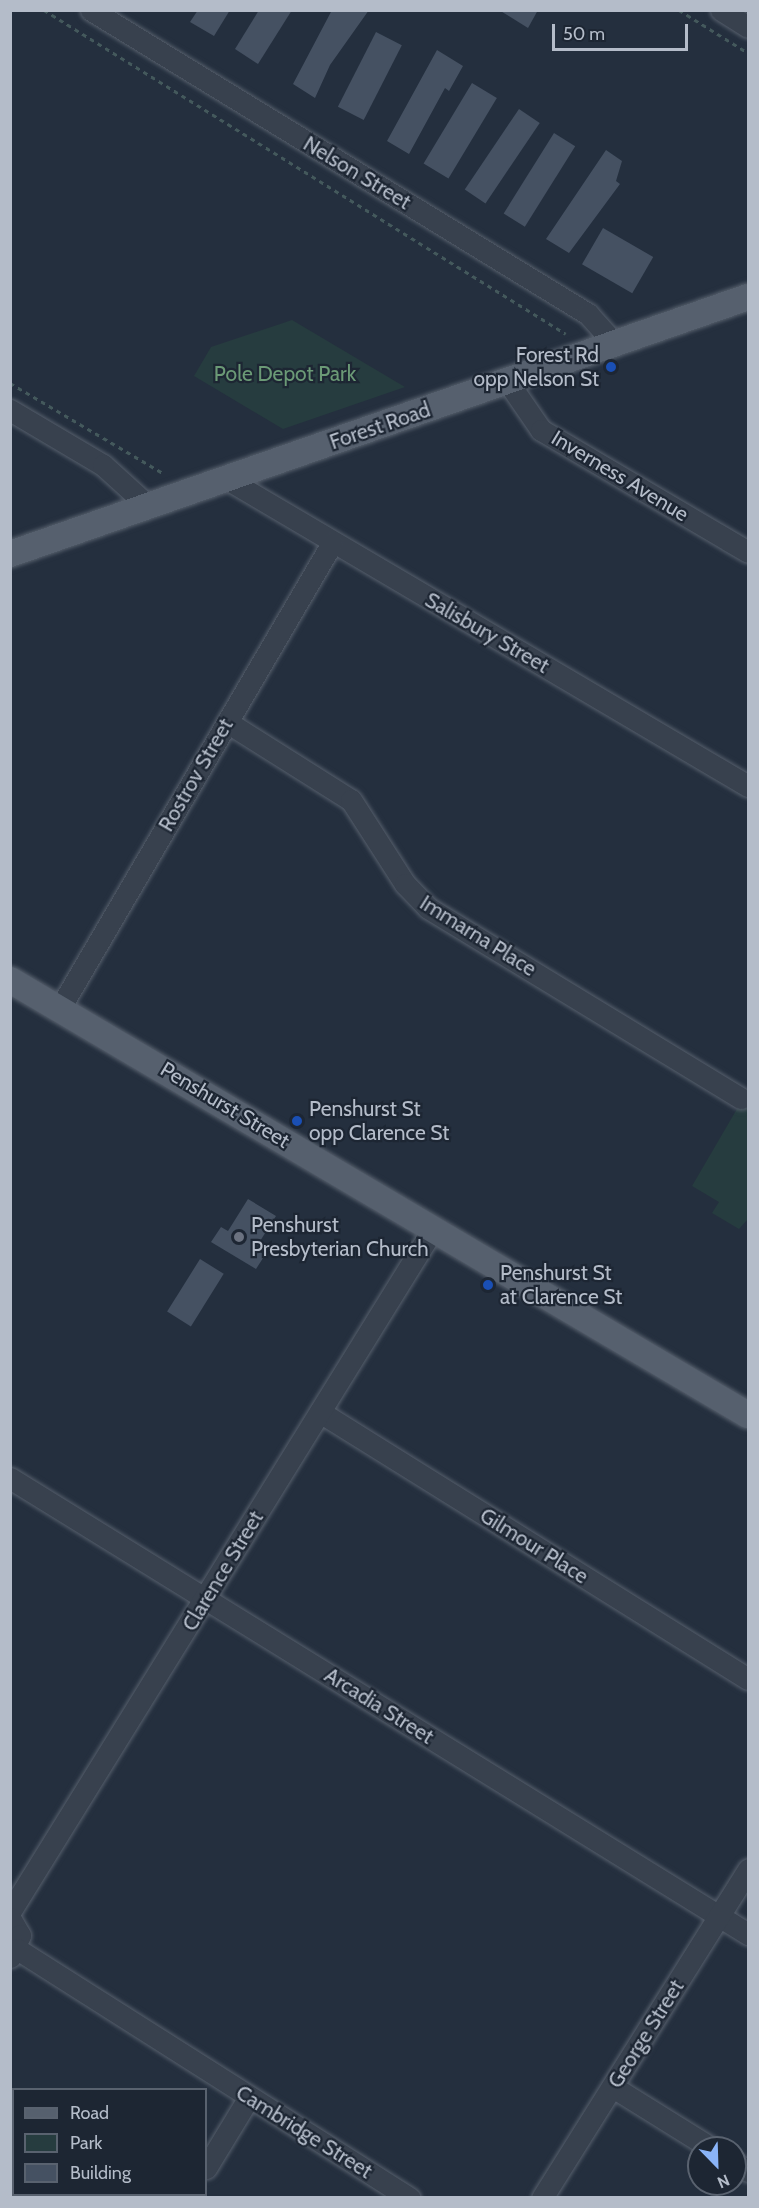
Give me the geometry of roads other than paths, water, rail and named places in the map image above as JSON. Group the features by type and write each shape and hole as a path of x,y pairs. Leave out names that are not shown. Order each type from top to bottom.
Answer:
{"main road":[{"name":"Forest Road","path":"10,554 748,297"},
{"name":"Penshurst Street","path":"10,980 748,1415"}],"street":[{"name":"Nelson Street","path":"91,10 588,314 615,344"},
{"path":"721,10 748,27"},
{"name":"Inverness Avenue","path":"508,382 541,430 748,552"},
{"path":"10,410 103,465 148,506"},
{"name":"Salisbury Street","path":"227,478 332,543 748,786"},
{"name":"Rostrov Street","path":"60,1008 332,543"},
{"name":"Immarna Place","path":"227,722 351,800 420,902 741,1098"},
{"name":"Clarence Street","path":"10,1912 206,1599 433,1229"},
{"name":"Gilmour Place","path":"320,1412 748,1679"},
{"name":"Arcadia Street","path":"10,1478 748,1934"},
{"name":"George Street","path":"542,2198 748,1869"},
{"path":"10,1917 20,1935 14,1953"},
{"name":"Cambridge Street","path":"14,1953 410,2198"},
{"path":"613,2087 692,2136"},
{"path":"207,2166 248,2099"}],"place":[{"name":"Forest Rd opp Nelson St","path":"611,367"},
{"name":"Penshurst St opp Clarence St","path":"297,1121"},
{"name":"Penshurst Presbyterian Church","path":"239,1237"},
{"name":"Penshurst St at Clarence St","path":"488,1285"}],"park label":[{"name":"Pole Depot Park","path":"285,374"}]}
